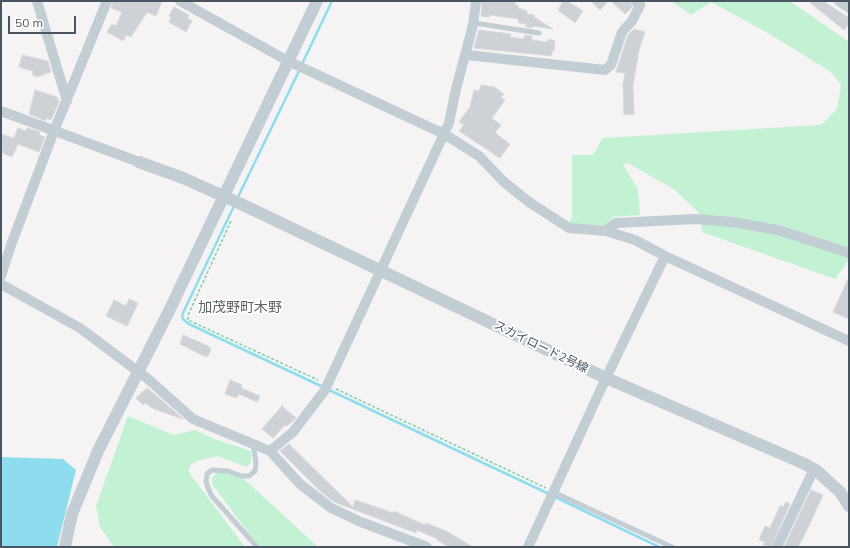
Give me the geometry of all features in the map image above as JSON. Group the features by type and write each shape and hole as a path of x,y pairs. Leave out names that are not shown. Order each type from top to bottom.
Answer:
{"street":[{"path":"37,1 67,100"},
{"path":"1,276 11,245 54,131 107,1"},
{"path":"180,1 296,65 444,134 479,156 509,186 554,220 569,228 606,231 635,240 665,256 849,341"},
{"path":"65,547 72,514 86,479 138,374 233,201 296,65 317,1"},
{"path":"270,452 293,432 326,387 444,134 449,123 455,101 456,89 467,55 474,23 476,1"},
{"path":"467,55 605,70 611,65 622,32 632,22 640,5 635,1"},
{"path":"839,1 849,8"},
{"path":"1,112 139,162"},
{"name":"スカイロード2号線","path":"139,162 183,178 381,270 606,378 814,469 840,492 848,503"},
{"path":"606,231 616,222 695,219 732,222 778,230 849,253"},
{"path":"1,240 11,245"},
{"path":"528,547 551,494 665,256"},
{"path":"1,284 80,328 138,374 148,379 193,418 253,443 270,452 300,484 331,508 361,522 426,547"},
{"path":"777,547 814,469"}],"lane":[{"path":"474,23 539,34"},
{"path":"253,443 256,464 255,471 249,476 242,476 228,471 212,470 207,474 206,482 211,495 257,547"},
{"path":"551,494 672,547"}],"path":[{"path":"232,221 188,315 188,320 551,494"}],"green space":[{"path":"671,1 790,1 849,42 849,260 835,279 702,232 701,215 675,190 628,163 623,164 638,190 640,215 613,217 605,227 568,224 572,218 572,155 593,155 603,138 821,125 837,109 841,85 831,72 768,33 711,2 691,15"},
{"path":"128,416 174,435 195,430 214,439 251,451 251,462 247,467 217,456 191,464 188,471 245,547 114,547 100,527 96,506"},
{"path":"217,472 225,472 245,480 318,547 259,547 212,484 212,478"}],"water":[{"path":"1,457 63,459 76,470 57,547 1,547"}],"building":[{"path":"113,1 162,1 156,16 147,12 131,37 126,35 123,41 107,32 112,24 116,26 122,12 111,8"},
{"path":"482,1 513,1 515,2 515,5 518,5 518,8 527,11 527,14 534,15 534,17 553,29 533,26 533,28 526,27 527,24 519,23 518,19 490,15 489,17 481,16"},
{"path":"563,1 567,1 583,11 575,23 558,10"},
{"path":"591,1 608,1 600,10"},
{"path":"611,1 629,1 632,7 625,14"},
{"path":"808,1 823,1 849,18 849,24 844,30"},
{"path":"174,7 189,15 187,18 192,21 186,32 169,22 171,17 169,16"},
{"path":"634,29 645,32 639,50 633,85 634,114 624,115 623,84 625,73 616,72 628,35"},
{"path":"479,30 511,34 510,37 524,39 525,35 532,36 532,40 547,42 548,39 555,41 554,51 552,51 551,56 474,48"},
{"path":"22,55 48,61 51,72 37,77 32,75 33,71 19,67"},
{"path":"481,85 494,87 504,94 501,97 505,100 492,118 501,125 495,133 510,144 500,158 459,131 464,125 459,122 470,107 474,90 479,91"},
{"path":"35,90 57,97 59,102 51,120 46,118 46,121 29,114"},
{"path":"18,128 26,131 27,128 40,132 39,135 45,137 39,152 18,144 12,157 1,152 1,134 14,138"},
{"path":"849,277 849,319 833,312"},
{"path":"129,299 138,303 127,326 106,316 114,300 126,306"},
{"path":"183,335 208,346 211,349 208,356 204,356 180,344"},
{"path":"230,380 242,385 241,388 260,396 257,402 239,394 237,398 225,394"},
{"path":"147,388 183,419 154,409 145,403 143,405 136,398"},
{"path":"282,406 296,418 287,426 285,425 273,438 262,429"},
{"path":"289,444 353,507 355,500 393,513 394,511 425,525 426,523 446,531 473,547 449,547 437,540 438,539 417,530 416,533 334,502 319,490 280,451"},
{"path":"811,490 823,495 806,532 798,547 784,547"},
{"path":"786,502 790,504 771,547 763,545 765,542 759,540 765,526 770,528 780,506 783,507"}],"waterway":[{"path":"302,64 332,1"},
{"path":"237,199 300,69"},
{"path":"234,206 182,315 183,319 189,324 323,387"},
{"path":"327,389 549,494"},
{"path":"553,496 659,547"}],"district":[{"name":"加茂野町木野","path":"240,308"}]}
